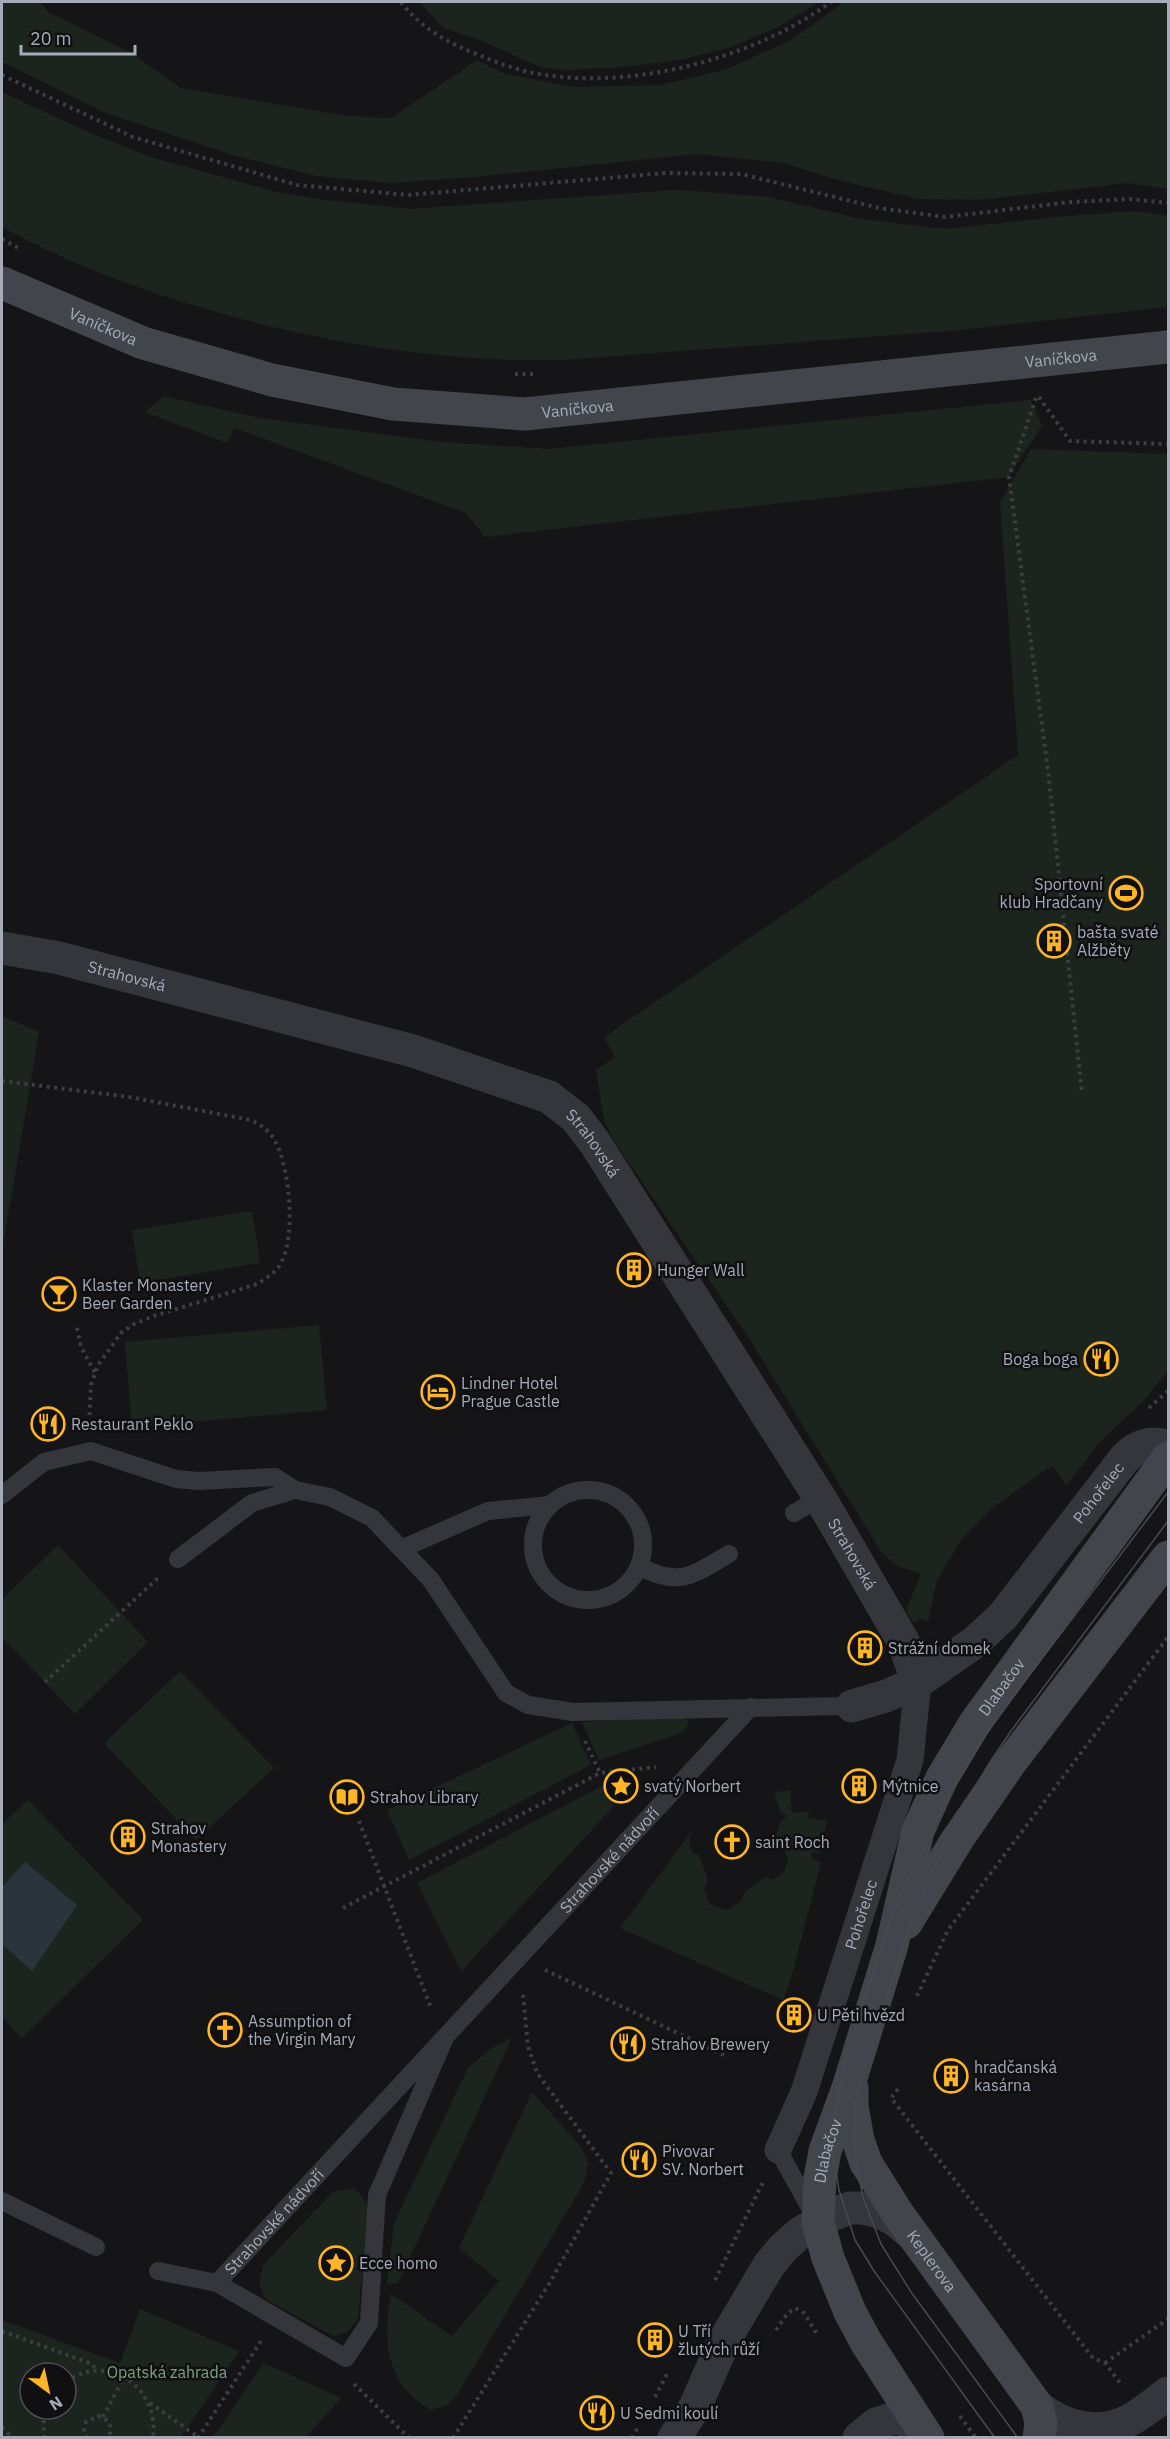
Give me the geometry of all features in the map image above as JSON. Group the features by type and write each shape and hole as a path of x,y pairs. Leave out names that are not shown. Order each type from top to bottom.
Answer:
{"main road":[{"name":"Vaníčkova","path":"2,283 143,343 272,380 393,404 525,414 1168,347"},
{"name":"Dlabačov","path":"818,2222 820,2178 825,2151 892,1945 918,1831 942,1778 982,1713 1168,1458"},
{"name":"Dlabačov","path":"892,1945 957,1840 1010,1763 1168,1557"},
{"name":"Keplerova","path":"852,2073 852,2106 858,2140 866,2163 1038,2422"},
{"path":"818,2222 828,2258 850,2312 866,2342 924,2433"}],"street":[{"name":"Strahovská","path":"2,948 59,958 413,1052 549,1097 576,1118 595,1143 807,1505 903,1641 918,1682"},
{"name":"Pohořelec","path":"778,2150 804,2092 910,1760 918,1682 975,1642 1003,1616 1109,1475 1129,1454 1146,1444 1160,1444 1168,1447"},
{"path":"848,1706 886,1696 918,1682"},
{"path":"674,2438 695,2407 724,2341 769,2265 800,2233 844,2210 861,2208 879,2212 895,2220 913,2235"},
{"path":"1038,2422 1077,2427 1109,2427 1131,2419 1168,2393"},
{"path":"868,2431 898,2417 924,2433"}],"lane":[{"path":"2,1495 44,1462 91,1451 176,1479 198,1481 275,1477 295,1490 330,1497 372,1518 431,1580 506,1693 528,1705 573,1712 848,1706"},
{"path":"178,1559 252,1503 295,1490"},
{"path":"592,1490 606,1493 620,1500 631,1510 643,1537 643,1552 639,1566 621,1590 592,1600 577,1599 551,1586 538,1567 533,1545 535,1531 550,1505 563,1496 577,1491 592,1490"},
{"path":"401,1549 488,1511 550,1505"},
{"path":"639,1566 652,1574 672,1579 692,1575 729,1554"},
{"name":"Strahovské nádvoří","path":"444,2040 377,2195 369,2323 346,2358 217,2283 751,1707"},
{"path":"778,2150 818,2222"},
{"path":"2,2202 96,2247"},
{"path":"158,2271 217,2283"}],"path":[{"path":"402,2 409,12 436,35 462,48 502,64 544,75 585,79 652,73 701,63 747,48 782,32 831,2"},
{"path":"2,75 133,137 297,185 408,195 666,173 741,174 879,208 945,217 1071,202 1130,199 1168,203"},
{"path":"2,239 28,253"},
{"path":"510,374 544,374"},
{"path":"1082,1094 1048,771 1009,477 1037,395 1070,441 1168,444"},
{"path":"2,1081 129,1097 251,1120 262,1126 275,1139 285,1166 289,1221 288,1246 281,1264 272,1274 242,1290 134,1323 121,1333 110,1346 91,1385 91,1451"},
{"path":"77,1328 81,1347 95,1374"},
{"path":"45,1682 178,1559"},
{"path":"913,2005 948,1930 1168,1636"},
{"path":"343,1908 600,1773 700,1762"},
{"path":"359,1821 444,2040"},
{"path":"520,1958 728,2057"},
{"path":"453,2438 549,2284 611,2174 537,2073 528,2046 520,1958"},
{"path":"898,2088 891,2097 1093,2358 1105,2363 1125,2390"},
{"path":"714,2281 778,2150"},
{"path":"775,2332 787,2314 795,2308 804,2313 823,2342"},
{"path":"149,2403 198,2437 277,2318"},
{"path":"1105,2363 1168,2319"},
{"path":"2,2331 92,2364 97,2371"},
{"path":"346,2358 351,2381 410,2438"},
{"path":"78,2376 97,2371 124,2377 139,2388 149,2403 154,2421 153,2438"},
{"path":"103,2417 124,2377"},
{"path":"87,2438 84,2431 86,2422 94,2416 103,2417 111,2427 109,2437"},
{"path":"44,2421 45,2438"},
{"path":"2,2427 12,2438"}],"green space":[{"path":"2,2 41,2 48,12 130,52 181,88 348,116 391,118 477,60 505,74 573,87 661,85 727,69 791,40 844,2 1168,2 1168,189 1128,183 979,200 918,199 842,181 783,163 697,154 473,177 390,183 317,176 233,155 108,114 2,62"},
{"path":"419,2 819,2 782,25 732,47 680,60 568,70 542,68 482,41 444,28"},
{"path":"2,92 90,133 151,157 277,192 325,200 411,209 677,190 769,197 861,219 944,229 1137,211 1168,216 1168,307 960,330 562,360 451,356 342,341 269,326 166,297 66,259 2,227"},
{"path":"164,396 259,418 443,442 549,449 1031,400 1042,426 1008,477 485,537 466,513 234,428 227,443 145,412"},
{"path":"1031,449 1168,454 1168,1371 1144,1400 1099,1443 1066,1486 1053,1466 993,1507 962,1539 937,1580 928,1622 920,1619 914,1623 906,1611 921,1573 899,1567 882,1553 750,1340 614,1141 604,1120 596,1070 615,1057 604,1037 1018,755 1000,502"},
{"path":"2,1016 39,1032 2,1252"},
{"path":"252,1211 260,1263 140,1283 132,1230"},
{"path":"319,1325 327,1410 132,1427 125,1342"},
{"path":"58,1545 148,1642 75,1714 2,1637 2,1599"},
{"path":"180,1671 274,1768 196,1840 104,1743"},
{"path":"683,1716 689,1722 684,1732 599,1760 582,1722"},
{"path":"572,1723 591,1765 409,1860 387,1810"},
{"path":"602,1786 614,1806 461,1971 417,1883"},
{"path":"790,1790 792,1813 809,1811 808,1818 827,1821 819,1853 812,1852 811,1859 821,1862 792,1975 783,2000 620,1928 692,1831 689,1840 692,1853 699,1855 708,1880 704,1889 710,1905 727,1910 741,1901 745,1892 766,1877 773,1880 784,1872 788,1859 784,1848 773,1844 781,1820 786,1817 786,1814 781,1813 774,1793"},
{"path":"28,1800 143,1920 22,2038 2,2017 2,1824"},
{"path":"512,2038 398,2283 387,2284 394,2223 468,2068 492,2048"},
{"path":"532,2092 582,2148 588,2164 584,2183 457,2395 447,2405 431,2410 404,2388 396,2375 388,2345 387,2329 391,2294 452,2336 499,2281 459,2248"},
{"path":"355,2188 368,2205 358,2320 347,2332 333,2336 265,2299 259,2283 263,2265 333,2192"},
{"name":"Opatská zahrada","path":"140,2309 239,2351 181,2437 2,2437 2,2320 120,2363"},
{"path":"264,2363 341,2398 306,2437 213,2437"}],"shaded area":[{"path":"25,1862 77,1905 32,1971 2,1944 2,1887"}],"tram line":[{"path":"995,2438 874,2271 855,2240 839,2190 833,2154 834,2114 846,2058 892,1914 950,1793 983,1738 1009,1702 1168,1492"},
{"path":"1018,2438 911,2292 881,2244 863,2198 854,2145 855,2105 860,2081 911,1922 950,1832 988,1765 1011,1731 1168,1521"}],"place":[{"name":"Sportovní klub Hradčany","path":"1126,893"},
{"name":"bašta svaté Alžběty","path":"1054,941"},
{"name":"Hunger Wall","path":"634,1270"},
{"name":"Klaster Monastery Beer Garden","path":"59,1294"},
{"name":"Boga boga","path":"1101,1359"},
{"name":"Lindner Hotel Prague Castle","path":"438,1392"},
{"name":"Restaurant Peklo","path":"48,1424"},
{"name":"Strážní domek","path":"865,1648"},
{"name":"svatý Norbert","path":"621,1786"},
{"name":"Mýtnice","path":"859,1786"},
{"name":"Strahov Library","path":"347,1797"},
{"name":"Strahov Monastery","path":"128,1837"},
{"name":"saint Roch","path":"732,1842"},
{"name":"U Pěti hvězd","path":"794,2015"},
{"name":"Assumption of the Virgin Mary","path":"225,2030"},
{"name":"Strahov Brewery","path":"628,2044"},
{"name":"hradčanská kasárna","path":"951,2076"},
{"name":"Pivovar SV. Norbert","path":"639,2160"},
{"name":"Ecce homo","path":"336,2263"},
{"name":"U Tří žlutých růží","path":"655,2340"},
{"name":"U Sedmi koulí","path":"597,2413"}]}
